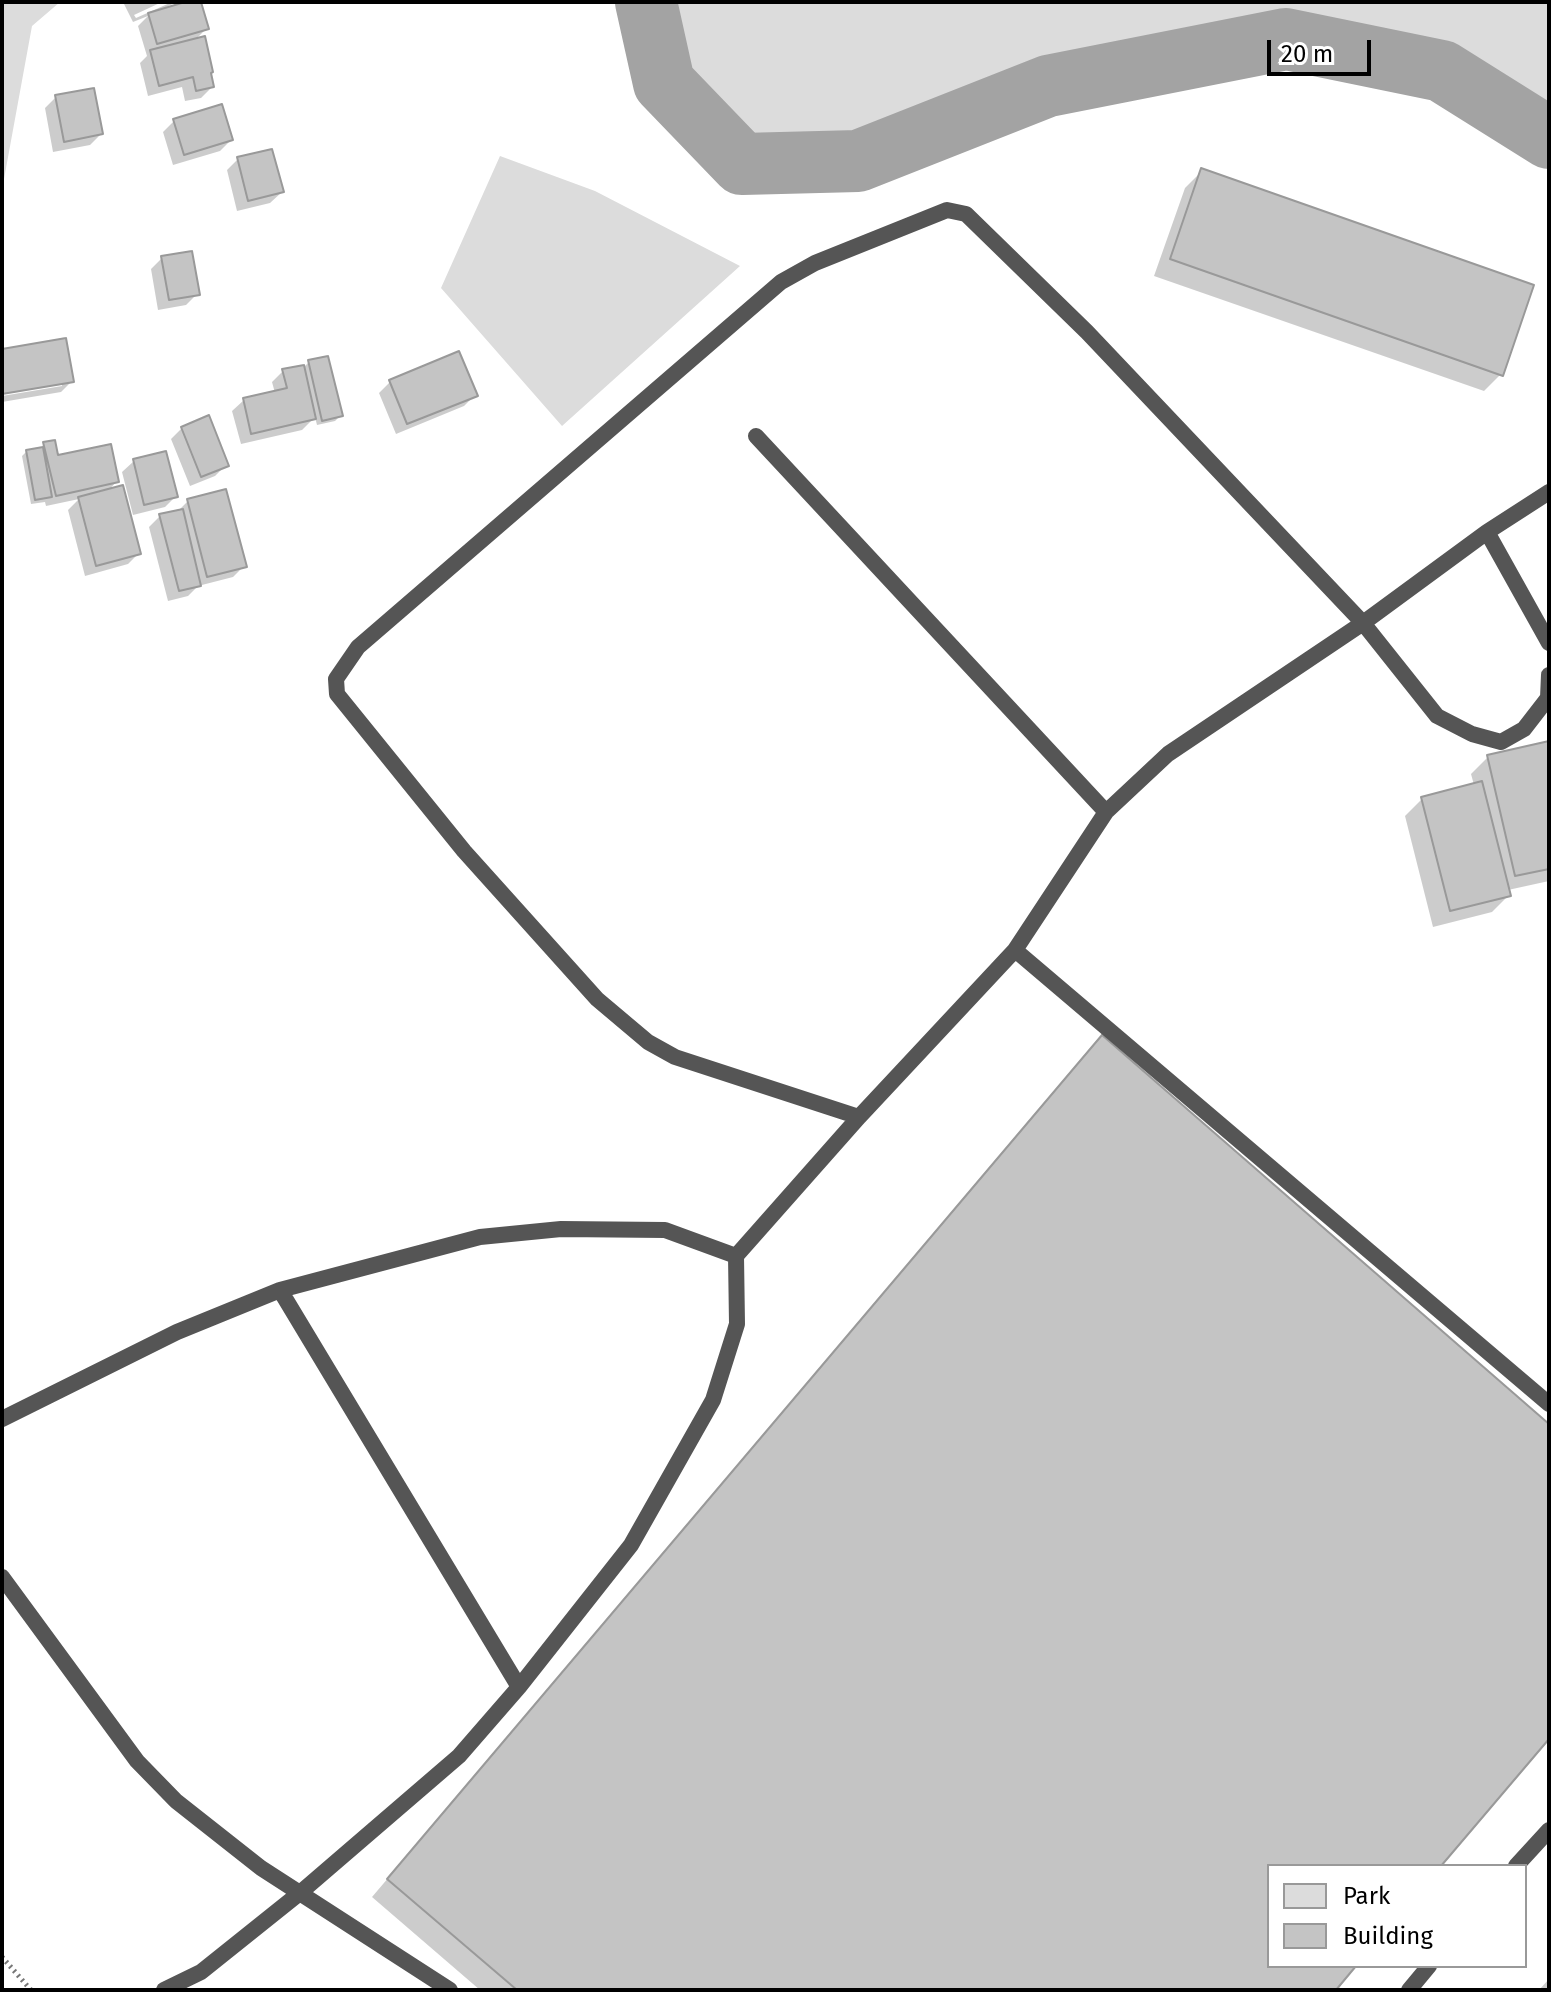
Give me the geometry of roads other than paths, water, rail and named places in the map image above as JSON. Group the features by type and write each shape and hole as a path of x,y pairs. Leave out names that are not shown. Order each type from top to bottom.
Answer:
{"lane":[{"path":"859,1117 675,1057 648,1042 597,999 464,851 337,694 336,679 358,647 781,282 815,263 947,210 966,214 1032,275 1363,623 1437,716 1472,734 1501,742 1524,729 1548,698 1549,675"},
{"path":"756,436 1106,812"},
{"path":"164,1990 201,1972 301,1892 459,1756 519,1687 631,1545 713,1400 737,1324 736,1256 859,1117 1015,950 1106,812 1168,754 1363,623 1487,532 1549,492"},
{"path":"1487,532 1549,643"},
{"path":"1015,950 1549,1404"},
{"path":"2,1419 177,1332 280,1290 480,1237 561,1229 665,1230 736,1256"},
{"path":"280,1290 519,1687"},
{"path":"2,1577 137,1761 176,1801 221,1838 450,1990"},
{"path":"1518,1864 1549,1830"},
{"path":"1409,1990 1427,1968"}],"waterway":[{"path":"646,2 664,83 742,164 858,161 1048,86 1286,39 1442,71 1549,138"}]}
